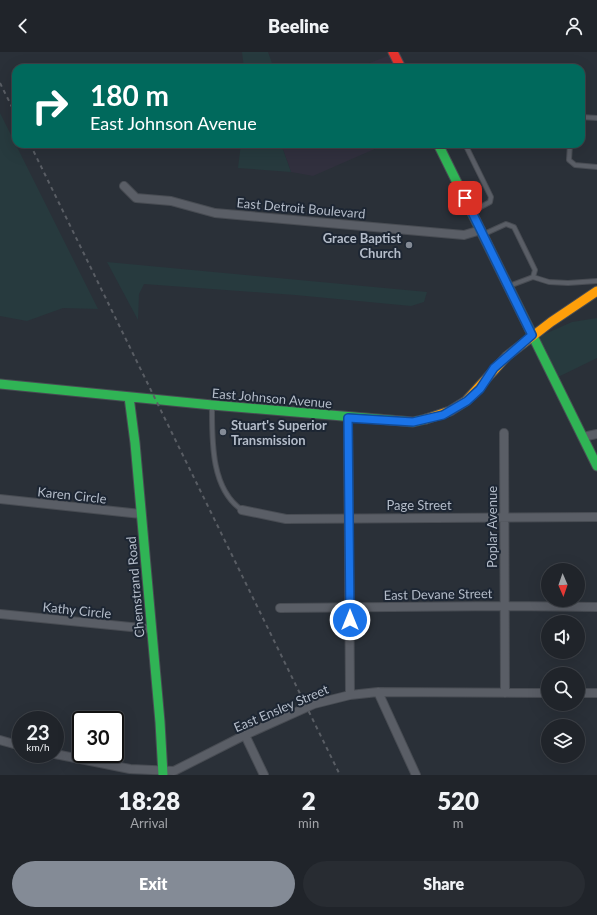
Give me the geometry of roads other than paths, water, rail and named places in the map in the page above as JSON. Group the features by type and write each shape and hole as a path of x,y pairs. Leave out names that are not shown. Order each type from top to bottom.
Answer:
{"main road":[{"path":"393,52 399,64"},
{"path":"440,148 597,466"},
{"name":"East Johnson Avenue","path":"0,384 348,418 413,422 443,415 467,401 480,389 494,368 532,335 597,291"},
{"name":"Chemstrand Road","path":"129,397 141,514 163,773"}],"street":[{"name":"East Detroit Boulevard","path":"124,186 136,198 171,201 215,213 464,234 482,233"},
{"path":"348,418 350,694"},
{"name":"Poplar Avenue","path":"504,433 504,606 506,692"},
{"path":"583,437 597,434"},
{"name":"Karen Circle","path":"0,499 141,514"},
{"name":"Page Street","path":"242,510 286,519 338,519 349,517 597,517"},
{"name":"East Devane Street","path":"280,608 504,606 597,607"},
{"name":"Kathy Circle","path":"0,614 151,629"},
{"path":"378,692 416,775"},
{"name":"East Ensley Street","path":"64,756 130,770 163,773 179,769 197,758 314,704 350,694 378,692 541,693"},
{"path":"585,693 597,693"},
{"path":"245,735 264,775"},
{"path":"0,740 12,743"}],"lane":[{"path":"585,117 597,118"},
{"path":"467,148 491,197 490,202 472,212"},
{"path":"570,148 569,160 575,165 597,167"},
{"path":"482,233 506,224 514,227 535,270 533,277"},
{"path":"508,286 533,277 549,282 568,283 597,280"},
{"path":"212,405 216,470 227,496 232,503 242,510"}],"railway":[{"path":"0,83 12,107"},
{"path":"32,148 340,775"}],"place":[{"name":"Grace Baptist Church","path":"409,245"},
{"name":"Stuart's Superior Transmission","path":"223,432"}]}
